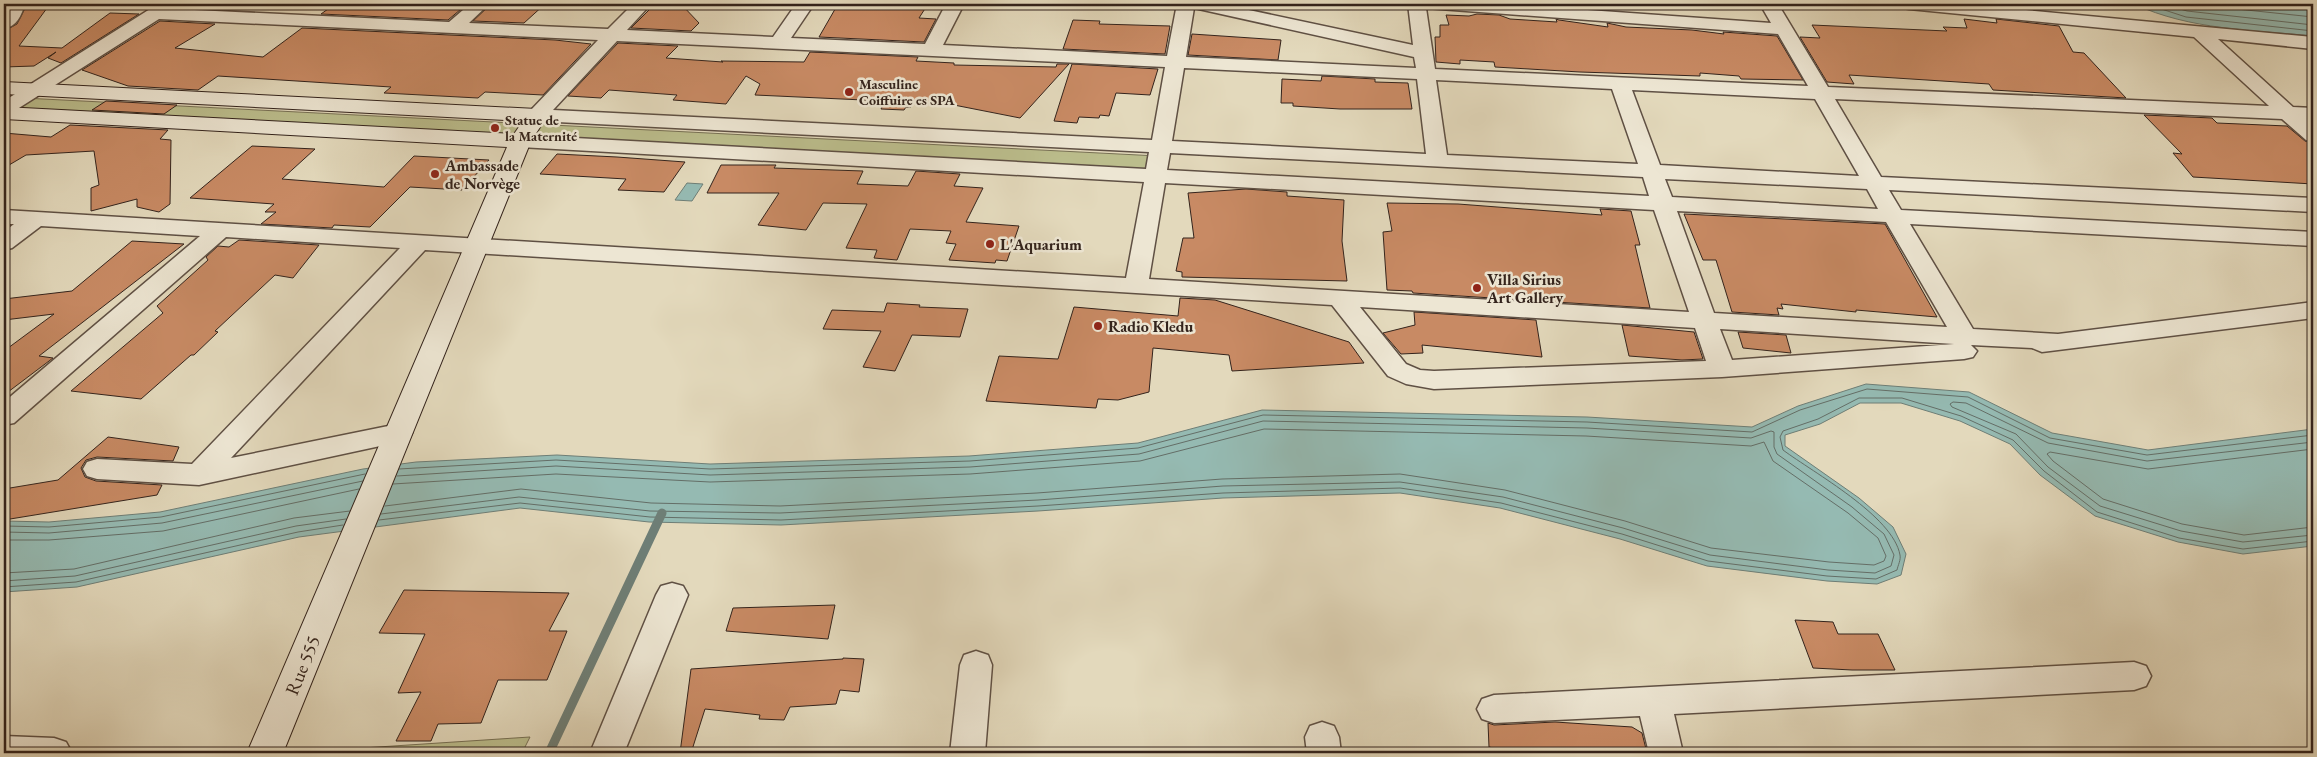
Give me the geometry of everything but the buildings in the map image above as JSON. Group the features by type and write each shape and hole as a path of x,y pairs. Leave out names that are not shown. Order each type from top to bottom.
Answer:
{"street":[{"path":"4,24 12,16 16,4"},
{"path":"304,21 328,4"},
{"path":"452,28 480,4"},
{"path":"537,115 642,4"},
{"path":"778,44 805,4"},
{"path":"931,51 955,4"},
{"path":"1136,287 1186,4"},
{"path":"1198,4 1423,54"},
{"path":"1417,4 1437,160"},
{"path":"1432,4 1784,29"},
{"path":"1770,4 1965,337"},
{"path":"1908,4 2313,43"},
{"path":"4,109 161,9 304,21 1620,84 2313,114"},
{"path":"2200,33 2313,136"},
{"path":"1620,84 1722,370"},
{"path":"4,88 2313,205"},
{"path":"4,113 2313,239"},
{"name":"Rue 555","path":"265,753 520,141 537,115"},
{"path":"4,217 1341,300 2059,342"},
{"path":"4,243 36,219"},
{"path":"4,416 220,231"},
{"path":"199,475 418,243"},
{"path":"1341,300 1397,370 1415,378 1455,381 1722,370 2059,342 2313,310"},
{"path":"98,469 199,475 392,446"},
{"path":"607,753 672,595"},
{"path":"967,753 976,666"},
{"path":"1494,709 2134,676"},
{"path":"1654,700 1666,753"},
{"path":"4,751 44,753"}],"green space":[{"path":"4,97 1158,156 1156,171 4,107"},
{"path":"530,737 522,753 287,753"}],"water":[{"path":"2134,4 2313,4 2313,36 2222,28 2199,24 2155,13"},
{"path":"687,183 703,184 692,201 675,200"},
{"path":"1866,384 1969,392 2052,433 2148,450 2313,429 2313,546 2243,554 2178,542 2095,516 2040,475 2010,444 1960,421 1901,403 1860,403 1820,424 1785,435 1785,446 1859,498 1893,527 1906,554 1901,575 1877,584 1827,581 1707,566 1620,539 1500,508 1400,493 1223,498 1038,511 781,525 649,522 520,508 299,537 77,587 4,592 4,521 49,522 160,512 363,469 416,462 557,455 710,464 969,456 1138,443 1262,410 1587,417 1752,427 1798,406"}],"waterway":[{"path":"549,753 662,513"}],"place":[{"name":"Masculine Coiffuire es SPA","path":"849,92"},
{"name":"Statue de la Maternité","path":"495,128"},
{"name":"Ambassade de Norvège","path":"435,174"},
{"name":"L'Aquarium","path":"990,244"},
{"name":"Villa Sirius Art Gallery","path":"1477,288"},
{"name":"Radio Kledu","path":"1098,326"}]}
